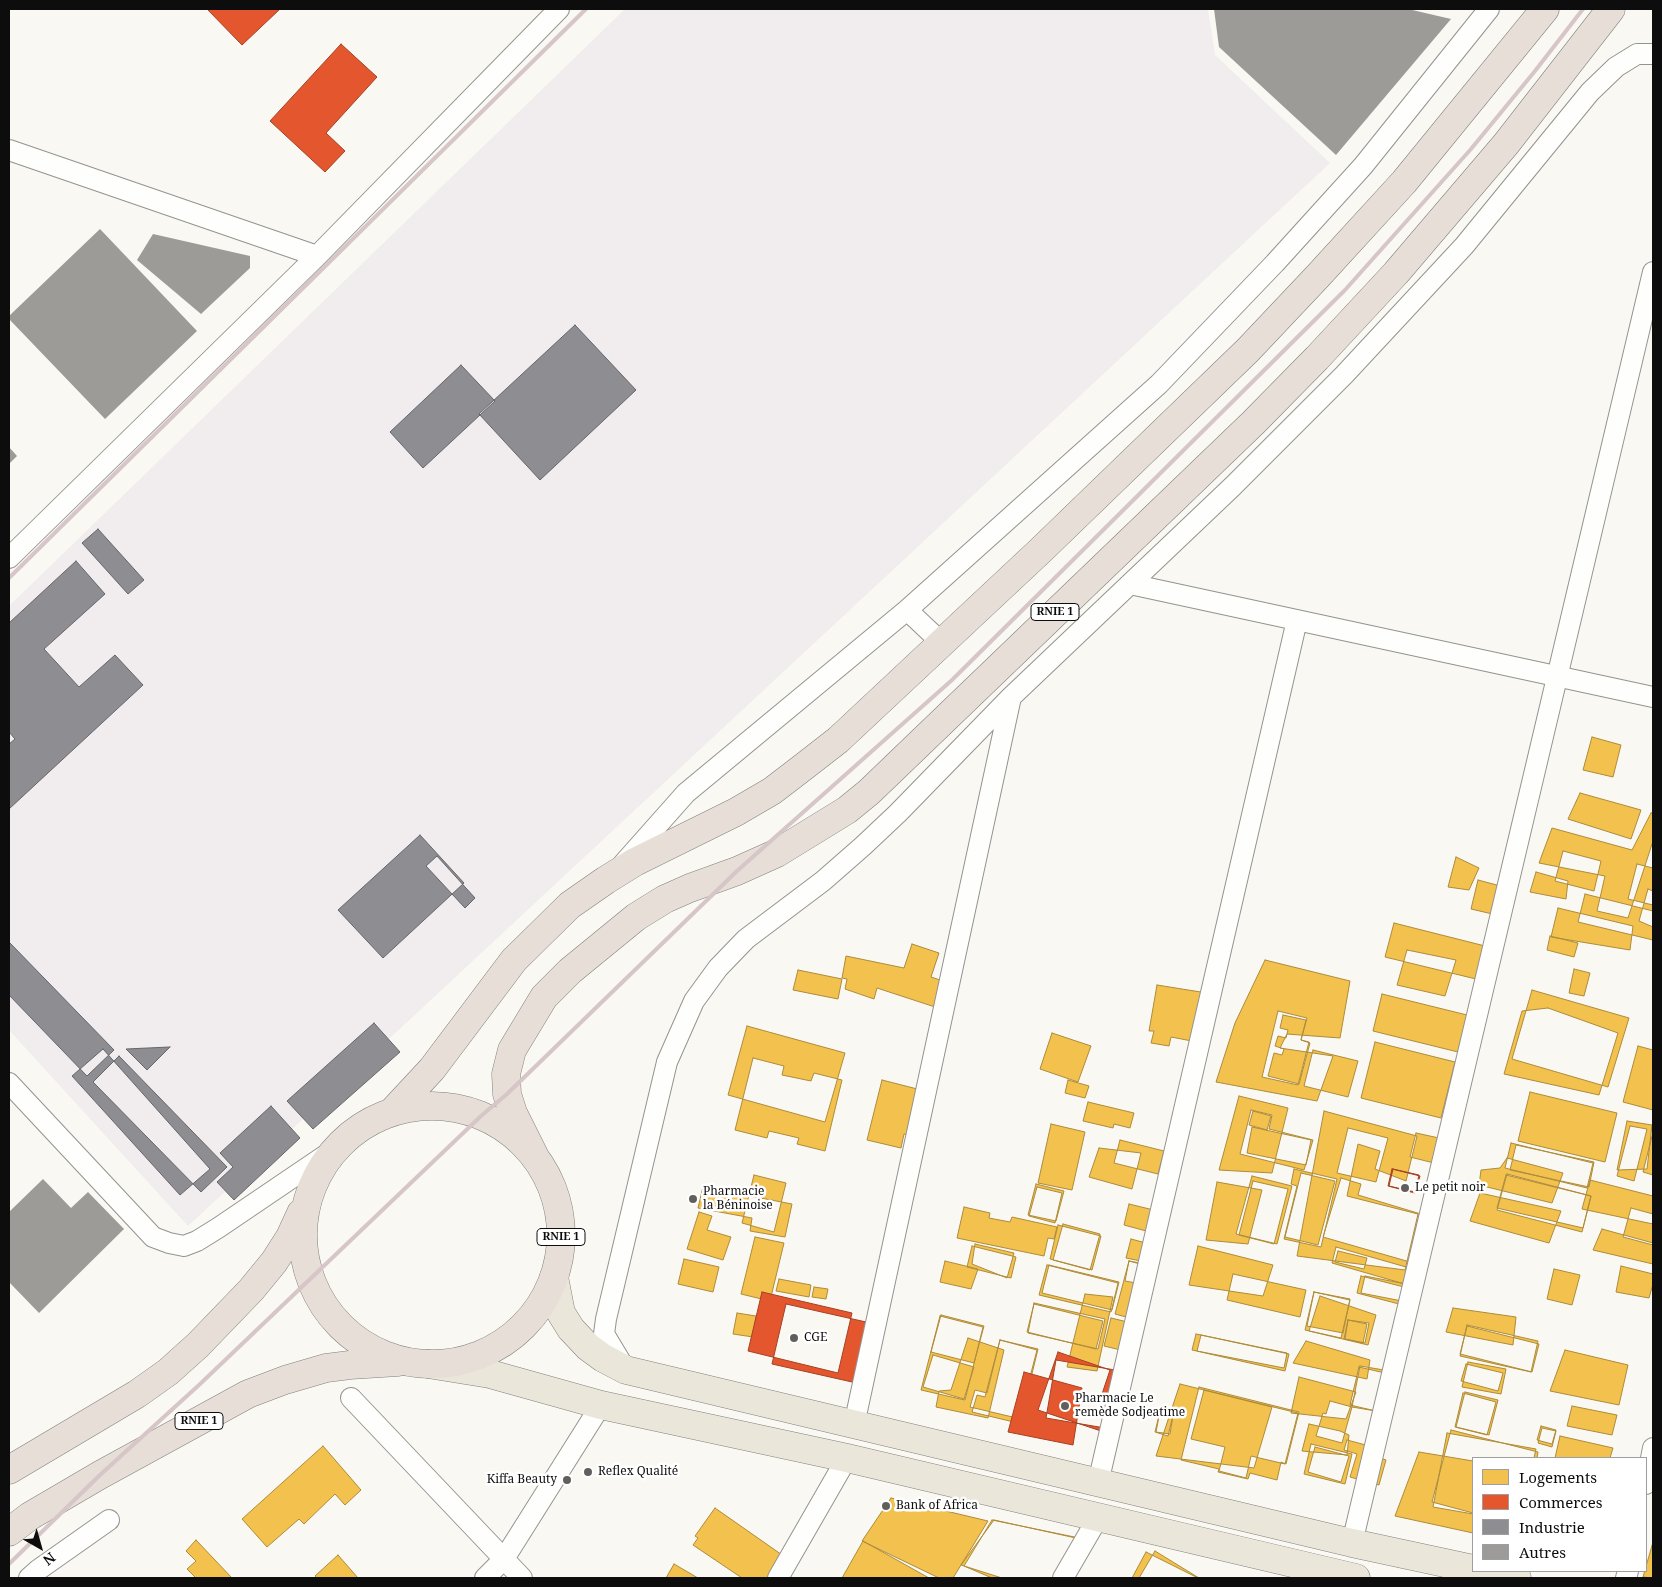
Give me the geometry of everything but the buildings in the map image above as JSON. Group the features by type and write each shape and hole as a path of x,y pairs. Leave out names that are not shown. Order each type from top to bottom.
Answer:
{"highway":[{"name":"RNIE 1","path":"392,1112 432,1069 514,960 570,905 612,876 676,841 736,812 772,790 838,740 1041,550 1255,343 1404,182 1545,9"},
{"name":"RNIE 1","path":"535,1157 513,1113 508,1094 506,1074 512,1050 544,997 570,971 636,917 690,888 737,871 777,853 847,810 869,792 1253,424 1317,358 1396,273 1506,144 1611,9"},
{"name":"RNIE 1","path":"9,1470 137,1394 168,1372 198,1345 251,1290 274,1262 290,1237 320,1172 339,1146 363,1125 392,1112 423,1106 455,1107 471,1111 510,1131 524,1143 545,1172 553,1188 561,1223 559,1260 554,1277 537,1309 521,1327 503,1342 489,1350 467,1358 444,1363 350,1365 326,1368 285,1380 248,1394 100,1475 30,1516 9,1532"},
{"name":"RNIE 1","path":"307,1201 303,1224 303,1248 310,1279 323,1304 338,1324 356,1340 378,1352 418,1363"}],"main road":[{"path":"554,1277 561,1313 571,1329 588,1347 603,1358 626,1370 1352,1543 1472,1569"},
{"path":"418,1363 490,1374 601,1405 846,1458 1099,1516 1353,1578"},
{"path":"1487,1572 1517,1578"}],"street":[{"path":"9,558 317,256 559,9"},
{"path":"612,876 686,793 907,610 1110,430 1159,384 1275,263 1363,166 1488,9"},
{"path":"626,1370 604,1334 606,1319 667,1062 694,1001 718,968 746,939 807,893 863,846 898,813 1011,697 1299,420 1402,314 1464,246 1590,92 1616,67 1637,54 1653,54"},
{"path":"9,150 317,256"},
{"path":"1352,1543 1653,272"},
{"path":"1130,584 1653,696"},
{"path":"907,610 942,644"},
{"path":"1098,1483 1297,620"},
{"path":"854,1425 1011,697"},
{"path":"9,1083 153,1237 184,1246 218,1228 339,1146"},
{"path":"351,1398 522,1578"},
{"path":"485,1578 504,1559 601,1405"},
{"path":"1647,1479 1653,1448"},
{"path":"778,1578 846,1458"},
{"path":"1063,1578 1099,1516"},
{"path":"29,1578 109,1520"}],"shaded area":[{"path":"625,9 1208,9 1215,55 1330,163 188,1226 9,1030 9,606"}],"railway":[{"path":"9,578 586,9"},
{"path":"9,1564 100,1475 199,1385 481,1116 507,1094 737,871 952,680 1345,290 1471,149 1583,9"}],"place":[{"name":"Le petit noir","path":"1405,1188"},
{"name":"Pharmacie la Béninoise","path":"693,1199"},
{"name":"CGE","path":"794,1338"},
{"name":"Pharmacie Le remède Sodjeatime","path":"1065,1406"},
{"name":"Reflex Qualité","path":"588,1472"},
{"name":"Kiffa Beauty","path":"567,1480"},
{"name":"Bank of Africa","path":"886,1506"}]}
